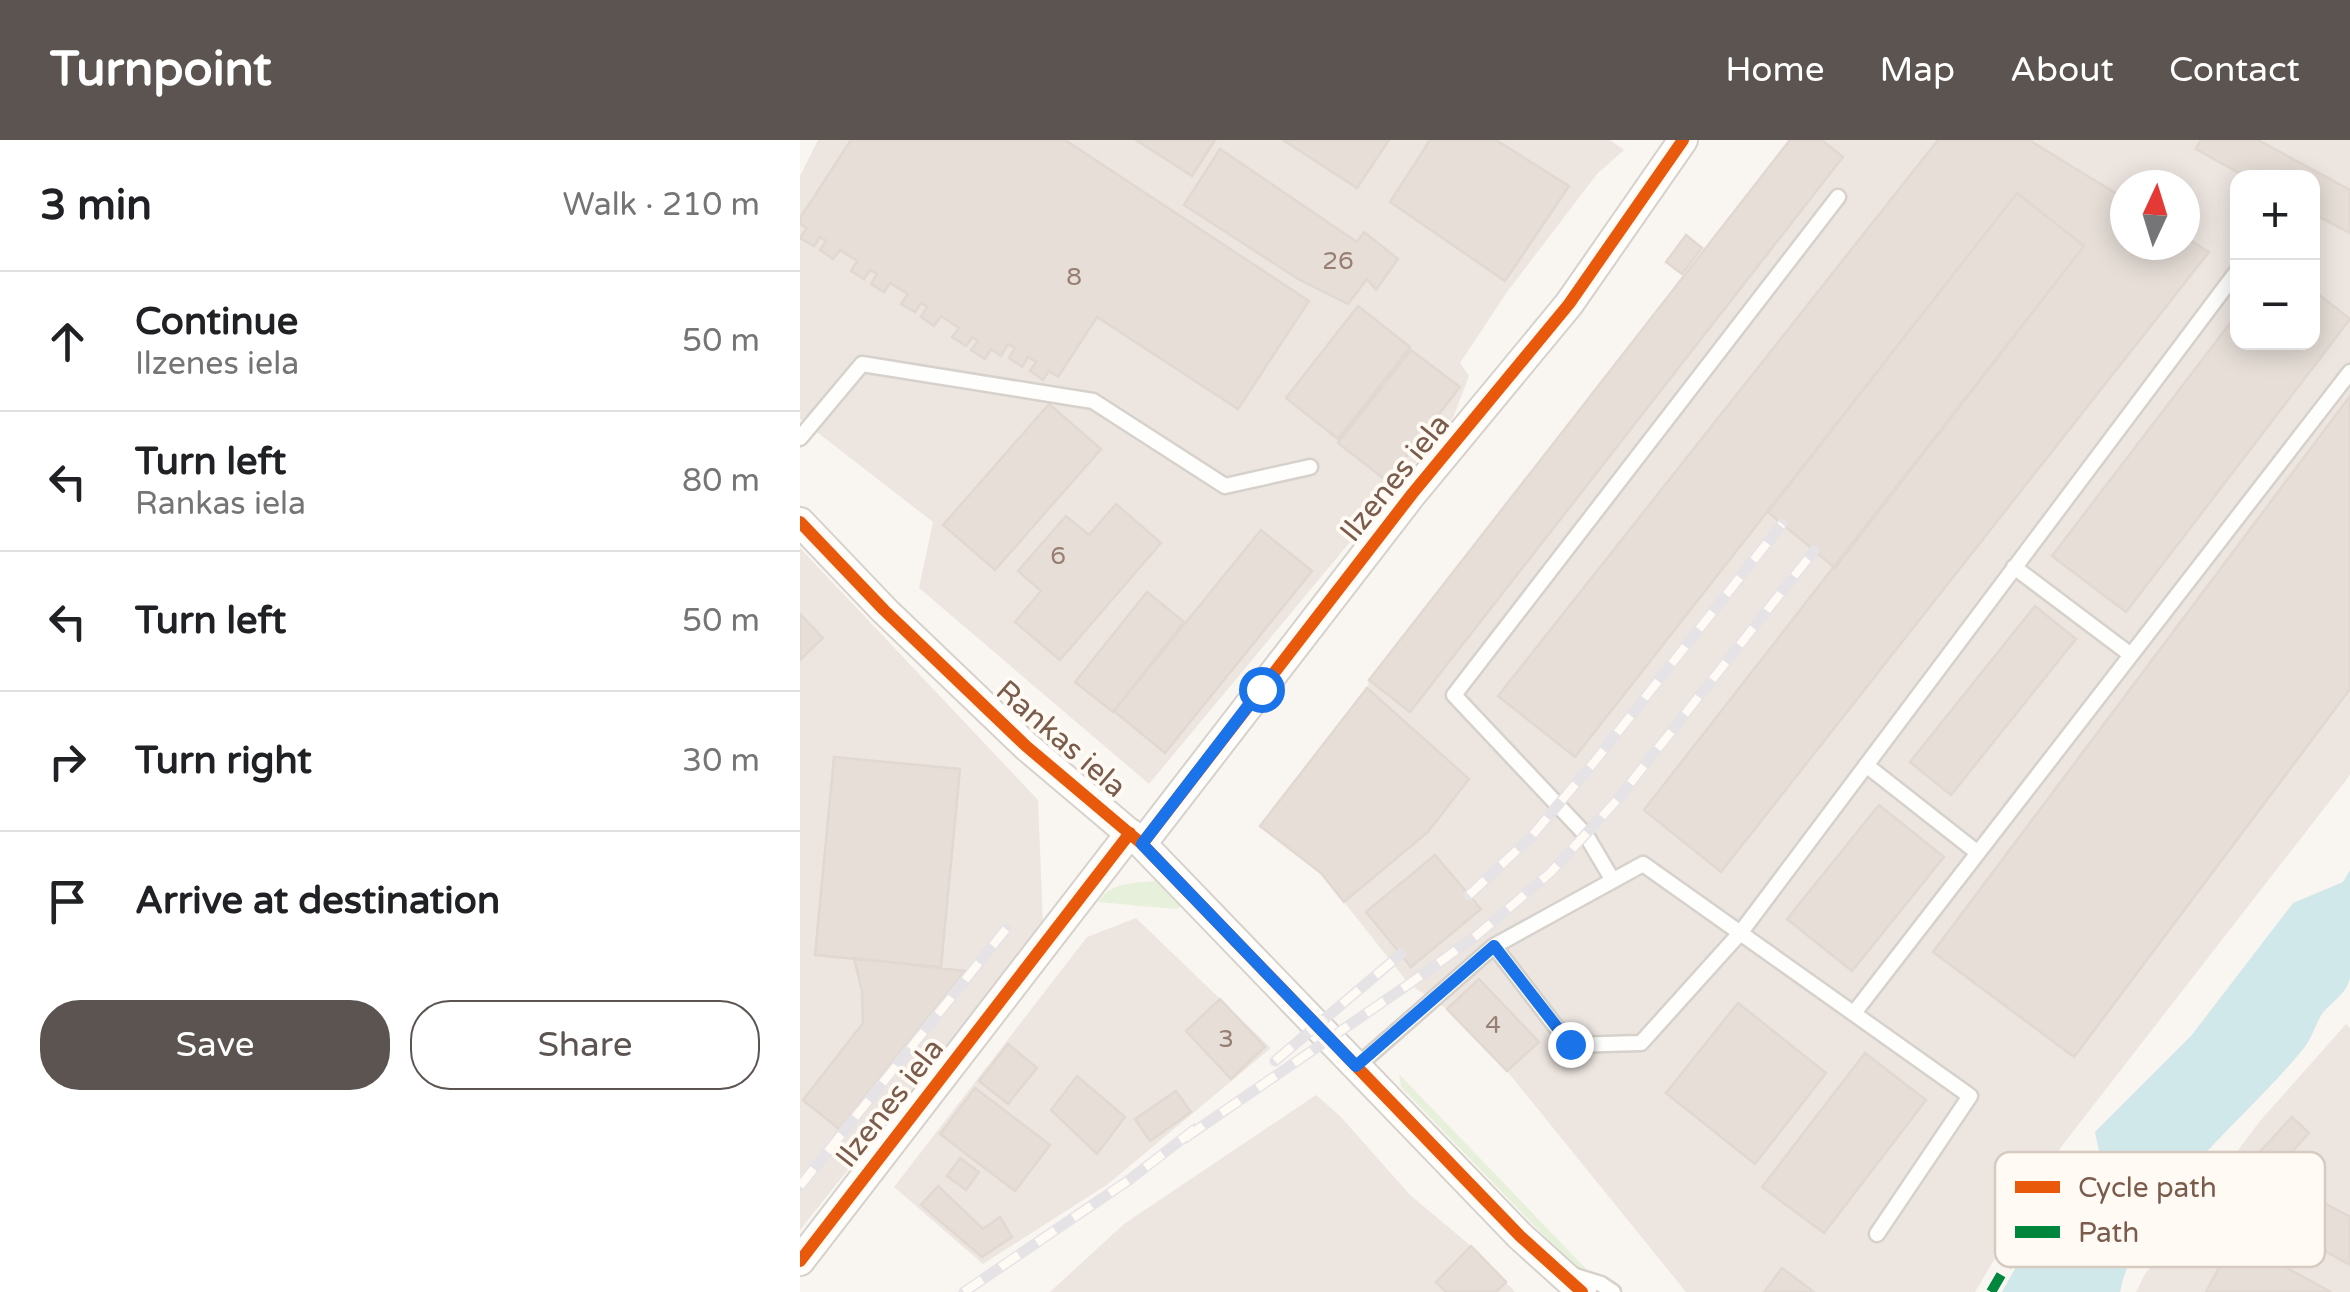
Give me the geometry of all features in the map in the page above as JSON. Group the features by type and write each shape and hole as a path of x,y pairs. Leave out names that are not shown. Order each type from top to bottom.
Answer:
{"street":[{"name":"Ilzenes iela","path":"800,1260 1412,494 1569,304 1683,140"},
{"name":"Rankas iela","path":"800,522 884,610 1026,746 1136,838 1554,1270 1582,1292"}],"lane":[{"path":"1612,880 1586,834 1454,695 1838,198"},
{"path":"1494,946 1570,1044 1640,1043 1741,932 2230,281"},
{"path":"800,438 862,364 1093,400 1225,486 1310,467"},
{"path":"1854,1013 2350,372"},
{"path":"2014,568 2131,655"},
{"path":"1866,765 1978,853"},
{"path":"1356,1066 1494,946 1642,864 1970,1096 1877,1234"},
{"path":"1554,1270 1601,1284 1612,1292"}],"shaded area":[{"path":"818,140 1610,140 1624,150 1597,174 1507,292 1460,363 1469,376 1453,418 1149,784 919,588 933,522 800,419 800,176"},
{"path":"1790,140 2350,140 2350,775 2058,1152 1995,1152 1995,1258 1975,1292 1686,1292 1507,1071 1447,1009 1409,984 1321,873 1260,826 1367,688 1369,680"},
{"path":"800,548 1038,800 1043,924 800,1230"},
{"path":"1136,918 1271,1048 1108,1184 983,1264 894,1187 1087,937"},
{"path":"2346,1024 2350,1028 2350,1292 2136,1292 2150,1267 2325,1267 2325,1152 2237,1152"},
{"path":"1316,1095 1341,1117 1410,1195 1471,1246 1515,1292 1050,1292 1124,1224"}],"green space":[{"path":"1155,881 1185,905 1176,909 1098,902 1116,887"},
{"path":"1399,1074 1591,1274 1575,1268 1401,1087"}],"water":[{"path":"2350,870 2350,978 2322,1014 2304,1048 2280,1076 2207,1152 2098,1152 2095,1132 2191,1036 2293,903 2343,882"},
{"path":"2016,1267 2128,1267 2120,1292 2002,1292"}],"building":[{"path":"851,140 1065,140 1309,301 1238,409 1097,317 1058,377 1049,371 1043,380 1030,371 1036,362 1028,357 1022,367 1009,358 1015,348 1008,344 1001,356 991,349 985,359 971,350 978,341 972,337 966,346 952,337 959,328 941,316 934,326 921,317 927,307 921,303 915,312 901,304 908,294 890,283 884,292 871,284 877,274 870,270 864,279 851,271 857,261 840,250 833,259 820,250 826,241 820,237 814,246 800,238 807,228 800,224 800,218"},
{"path":"1136,140 1215,140 1192,176"},
{"path":"1283,140 1389,140 1357,188"},
{"path":"1430,140 1496,140 1569,186 1505,281 1390,202"},
{"path":"1790,140 1822,140 1843,157 1410,712 1369,680"},
{"path":"1938,140 2029,140 2110,190 2110,260 2200,260 2200,246 2209,252 1721,872 1644,810 2084,246 2017,193 1575,757 1498,696"},
{"path":"2201,140 2258,140 2313,170 2234,170 2196,149"},
{"path":"1220,149 1357,242 1364,232 1398,259 1376,290 1367,279 1348,304 1298,279 1184,205"},
{"path":"2320,174 2350,190 2350,233 2320,217"},
{"path":"2017,193 2084,246 1835,568 1768,512"},
{"path":"1686,235 1702,248 1682,274 1666,262"},
{"path":"2320,295 2350,319 2126,612 2052,556 2230,323 2230,350 2320,350"},
{"path":"1358,306 1410,347 1338,439 1286,398"},
{"path":"1411,350 1460,387 1387,481 1338,443"},
{"path":"2350,396 2350,689 2074,1057 1933,952"},
{"path":"1049,404 1101,449 995,570 943,525"},
{"path":"1116,504 1161,543 1060,660 1015,622 1041,591 1018,571 1066,516 1089,535"},
{"path":"1261,530 1312,571 1165,753 1114,711"},
{"path":"1147,592 1184,622 1113,712 1075,682"},
{"path":"2035,606 2076,639 1951,795 1910,762"},
{"path":"800,614 823,638 800,660"},
{"path":"1367,688 1469,779 1428,832 1344,902 1321,873 1260,826"},
{"path":"834,757 960,769 941,967 815,955"},
{"path":"1879,805 1944,857 1852,971 1787,919"},
{"path":"1435,855 1481,909 1411,967 1366,912"},
{"path":"854,958 965,971 839,1129 803,1100 863,1023 862,991"},
{"path":"1479,979 1539,1042 1507,1071 1447,1009"},
{"path":"1220,999 1265,1047 1231,1079 1186,1031"},
{"path":"1738,1003 1826,1073 1755,1164 1666,1093"},
{"path":"1008,1044 1037,1068 1008,1104 979,1081"},
{"path":"1865,1053 1926,1100 1824,1233 1762,1187"},
{"path":"1077,1076 1125,1117 1097,1154 1051,1110"},
{"path":"975,1088 1050,1145 1015,1191 940,1134"},
{"path":"1176,1091 1191,1112 1150,1141 1135,1119"},
{"path":"2292,1117 2309,1133 2292,1152 2260,1152"},
{"path":"960,1158 979,1172 966,1190 947,1176"},
{"path":"938,1186 983,1229 1000,1217 1012,1237 982,1257 921,1205"},
{"path":"2325,1203 2350,1217 2350,1265 2325,1251"},
{"path":"1471,1246 1506,1282 1496,1292 1446,1292 1436,1282"},
{"path":"2219,1267 2285,1267 2331,1292 2206,1292"},
{"path":"1782,1268 1814,1292 1764,1292"}],"railway":[{"path":"1469,895 1530,838 1595,761 1782,524"},
{"path":"1185,1138 1476,936 1550,873 1617,800 1814,551"},
{"path":"800,1186 1006,929"},
{"path":"1275,1061 1401,954"},
{"path":"964,1292 1129,1180 1195,1129"}],"marked path":[{"path":"1991,1292 2006,1267"}],"cycle path":[{"path":"1142,844 1412,494 1569,304 1683,140"},
{"path":"800,522 884,610 1026,746 1142,844 1520,1236 1582,1292"},
{"path":"800,1261 1130,833"}],"route":[{"path":"1261,689 1142,844 1356,1066 1494,946 1570,1044"}]}
